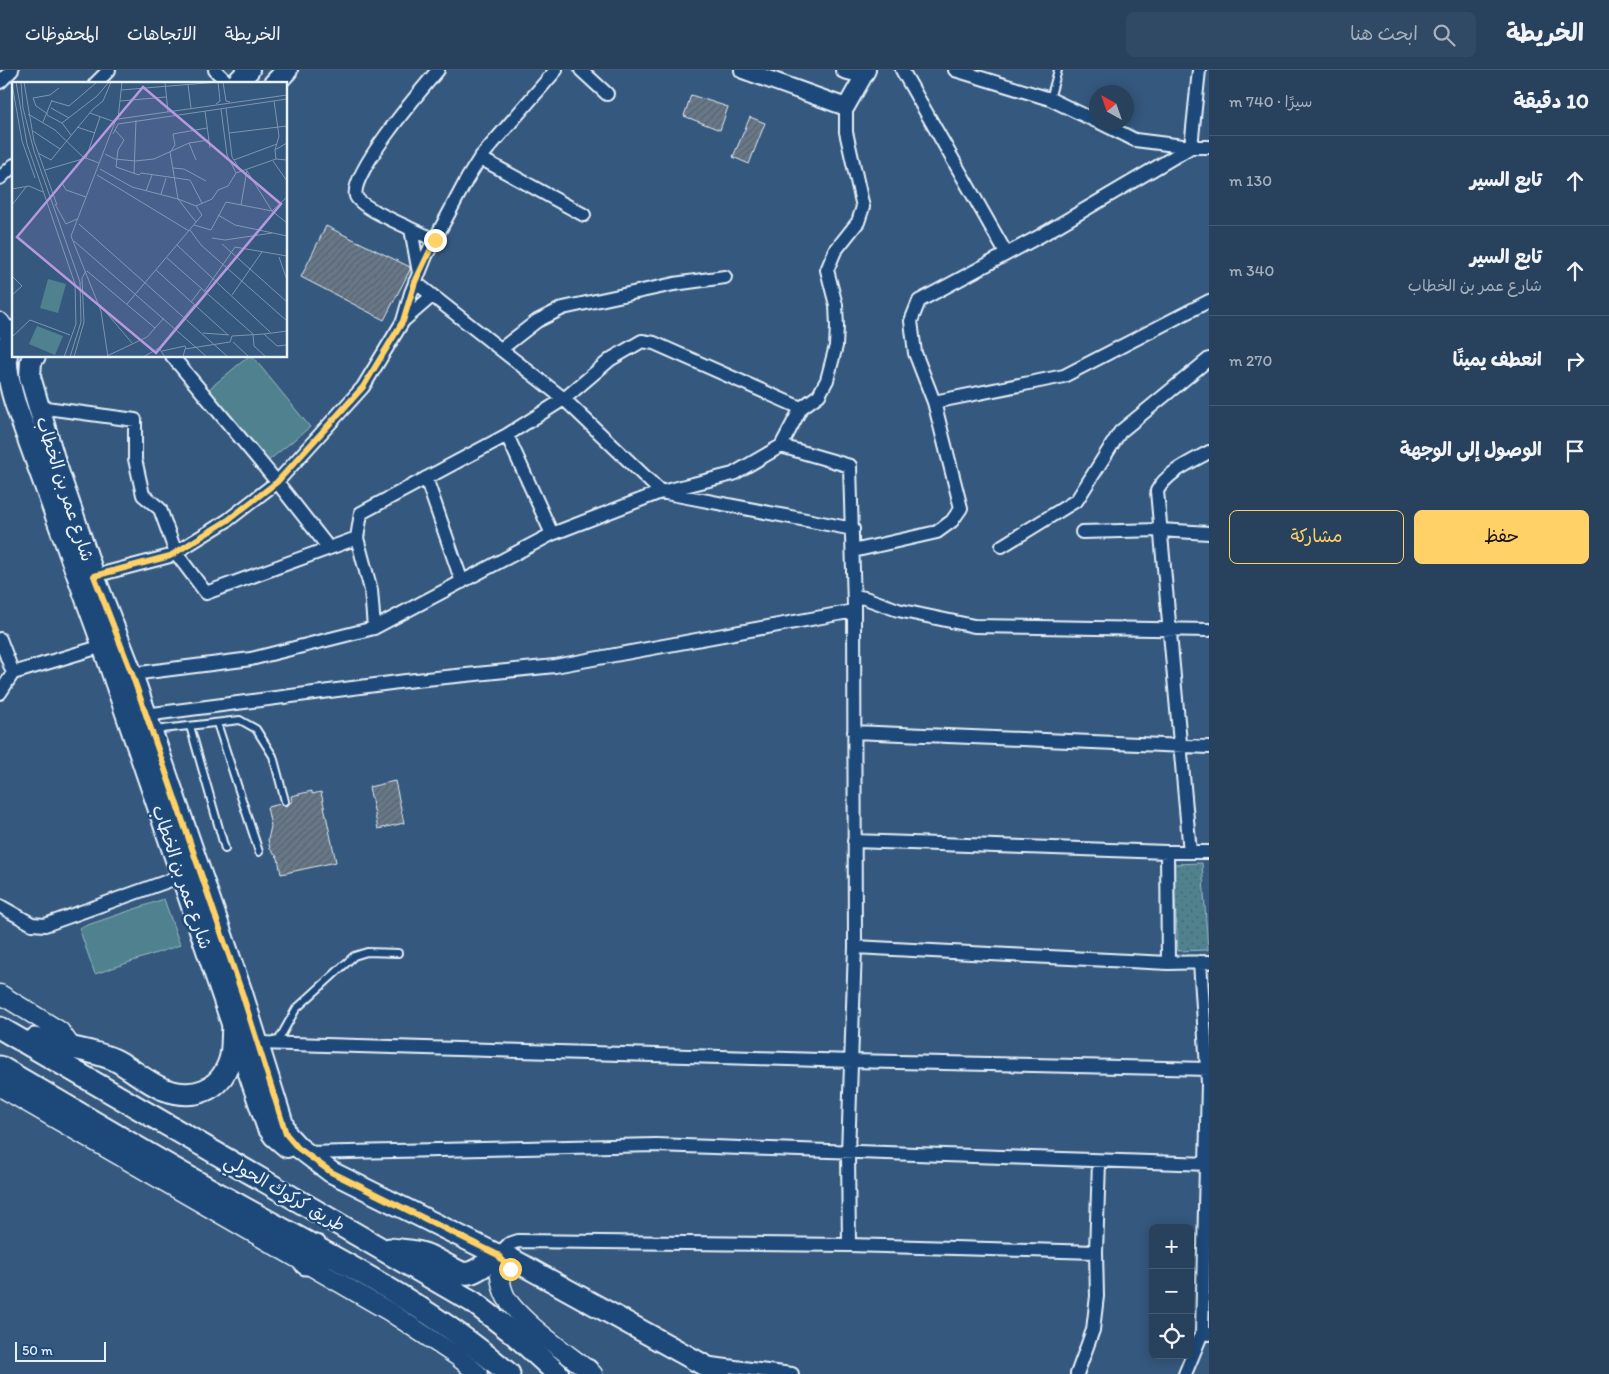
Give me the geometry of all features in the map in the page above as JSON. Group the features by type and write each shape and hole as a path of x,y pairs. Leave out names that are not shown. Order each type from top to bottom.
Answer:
{"highway":[{"path":"1,1029 115,1060 161,1088 179,1094 195,1094 208,1090 224,1073 230,1059 233,1026"},
{"name":"طريق كركوك الحولي","path":"1,1029 473,1302 558,1374"},
{"name":"طريق كركوك الحولي","path":"0,1068 232,1202 311,1255 362,1271 438,1318 509,1374"},
{"path":"380,1248 422,1253 462,1274 478,1270 498,1255"}],"main road":[{"path":"238,82 249,70"},
{"path":"276,82 287,70"},
{"name":"شارع عمر بن الخطاب","path":"8,330 3,370 103,646 182,876 233,996 268,1043 282,1126 291,1141 305,1153"},
{"name":"شارع عمر بن الخطاب","path":"33,358 31,360 30,377 38,407 94,576 132,674 148,723 233,996 233,1026 267,1126 283,1144 305,1153"},
{"path":"0,994 60,1031 73,1049"},
{"path":"0,1088 311,1255 390,1312 458,1357 478,1374"},
{"path":"305,1153 331,1172 498,1255 515,1261 698,1368 720,1374"},
{"path":"498,1255 501,1285 508,1302 589,1373"}],"street":[{"path":"0,82 12,70"},
{"path":"97,82 109,70"},
{"path":"215,70 227,82"},
{"path":"435,240 361,203 356,195 356,183 371,157 408,105 438,70"},
{"path":"94,576 176,553 228,520 277,482 363,387 403,321 417,278 435,240 480,158 556,70"},
{"path":"581,70 608,94"},
{"path":"743,70 846,108"},
{"path":"132,674 251,659 374,628 552,534 661,492 733,474 781,446 801,408 819,394 827,380 836,346 836,305 827,270 829,260 858,222 863,207 846,132 846,108 866,72 844,70"},
{"path":"902,70 1006,252"},
{"path":"955,70 1050,99 1089,118"},
{"path":"1191,147 1199,70"},
{"path":"1115,130 1136,140 1191,147 1209,147"},
{"path":"853,551 937,532 952,521 961,508 934,402 915,353 911,321 919,301 1006,252 1040,236 1191,147"},
{"path":"480,158 584,215"},
{"path":"0,178 12,167"},
{"path":"410,229 417,278 432,296 564,400 661,492 853,530"},
{"path":"501,349 537,321 563,308 674,284 725,277"},
{"path":"403,321 432,296"},
{"path":"934,402 1064,376 1209,301"},
{"path":"374,628 371,590 356,538 361,513 507,435 564,400 610,358 642,342 654,343 801,408"},
{"path":"174,358 277,482 328,547"},
{"path":"1002,546 1077,500 1120,432 1209,359"},
{"path":"38,407 135,420 135,459 143,495 160,509 176,553 206,593 356,538"},
{"path":"507,435 552,534"},
{"path":"781,446 850,466 854,596 855,947 848,1153 849,1245"},
{"path":"1190,852 1157,492 1162,482 1184,466 1209,452"},
{"path":"426,478 462,582"},
{"path":"1082,532 1160,530 1209,534"},
{"path":"854,596 898,610 974,626 1209,630"},
{"path":"148,723 406,681 555,666 854,611"},
{"path":"0,639 13,673"},
{"path":"1,689 13,673 103,646"},
{"path":"854,732 1209,747"},
{"path":"854,841 1209,852"},
{"path":"1167,852 1168,963"},
{"path":"0,906 32,924 46,925 182,876"},
{"path":"855,947 1168,963 1204,962 1208,1069 1205,1334 1185,1374"},
{"path":"268,1043 852,1061 1208,1069"},
{"path":"305,1153 656,1145 1100,1162 1208,1164"},
{"path":"1076,1374 1092,1330 1097,1296 1096,1252 1100,1162"},
{"path":"498,1255 509,1244 518,1241 849,1245 1096,1252"},
{"path":"698,1368 792,1374"}],"lane":[{"path":"1050,99 1058,70"},
{"path":"148,723 190,726 240,720 256,729 273,756 285,801"},
{"path":"217,722 259,852"},
{"path":"190,726 225,849"},
{"path":"268,1043 296,1009 354,956 367,952 398,953"}],"green space":[{"path":"247,358 254,358 310,427 268,461 209,389"},
{"path":"1202,863 1208,950 1178,951 1173,864"},
{"path":"164,899 180,945 95,974 79,928"}],"building":[{"path":"691,95 728,107 720,130 684,116"},
{"path":"750,117 765,123 749,164 733,157"},
{"path":"326,226 410,267 384,320 301,277"},
{"path":"395,781 404,823 378,829 369,787"},
{"path":"312,791 312,794 321,792 336,862 281,874 278,858 270,849 268,840 271,826 267,807 281,804 287,806 292,801 291,796"}],"route":[{"path":"435,240 415,282 403,321 363,387 277,482 228,520 170,556 94,576 132,674 242,993 286,1134 298,1148 327,1170 498,1255 510,1269"}]}
